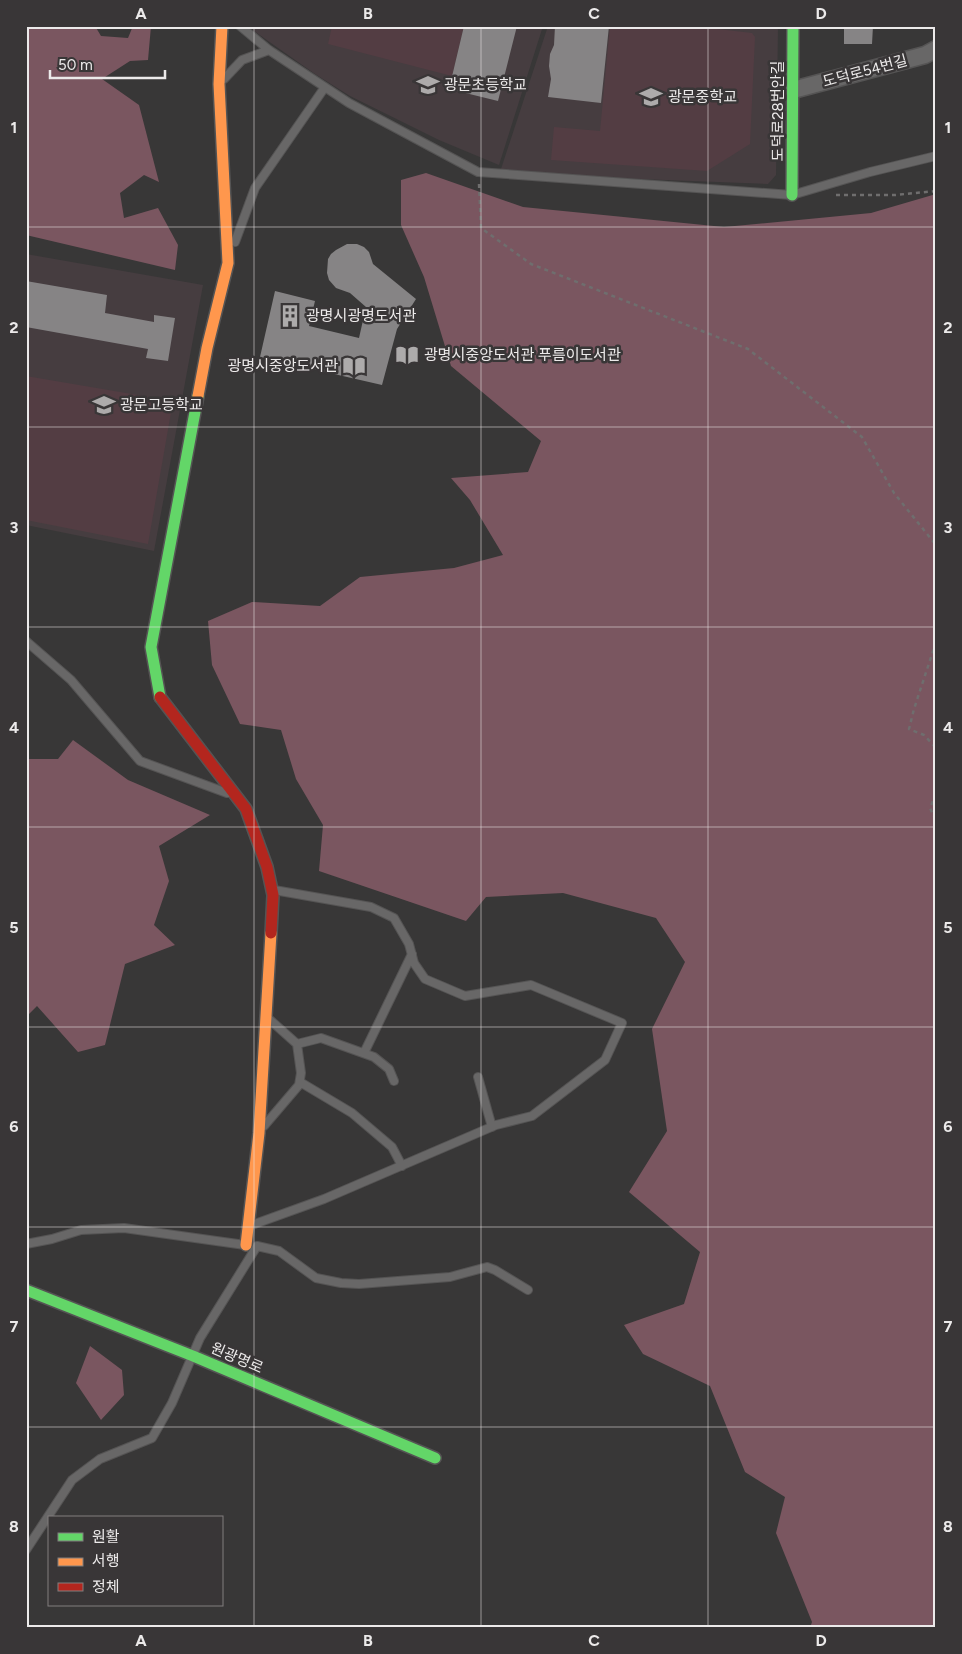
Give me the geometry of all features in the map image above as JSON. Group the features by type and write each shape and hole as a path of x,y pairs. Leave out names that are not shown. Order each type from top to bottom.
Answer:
{"street":[{"path":"222,26 219,84 228,263 207,348 152,647 159,694 246,809 267,867 272,890 259,1133 248,1227 251,1246"},
{"name":"도덕로28번안길","path":"792,26 792,195"},
{"name":"도덕로54번길","path":"793,90 926,55 936,49"},
{"name":"원광명로","path":"26,1290 193,1356 436,1458"}],"lane":[{"path":"240,26 269,50 349,103 478,172 792,195 870,172 936,156"},
{"path":"219,84 242,60 269,50"},
{"path":"228,263 255,188 325,88"},
{"path":"26,641 71,680 140,761 237,797"},
{"path":"248,1227 324,1199 492,1127 532,1116 605,1060 622,1023 532,985 465,996 424,978 414,963 409,944 394,918 371,907 272,890"},
{"path":"364,1053 412,954"},
{"path":"259,1133 299,1086 301,1073 298,1044 266,1016"},
{"path":"298,1044 321,1038 364,1053 374,1057 389,1069 394,1081"},
{"path":"478,1077 492,1127"},
{"path":"300,1082 352,1113 392,1147 402,1166"},
{"path":"26,1244 52,1240 81,1230 124,1228 251,1246 279,1252 316,1278 341,1283 359,1284 450,1277 487,1267 528,1290"},
{"path":"48,1516 72,1480 100,1460 152,1438 172,1403 200,1338 251,1246"},
{"path":"26,1550 48,1517"}],"path":[{"path":"478,172 481,228 531,264 748,349 862,437 894,493 936,545"},
{"path":"830,195 895,195 936,191"},
{"path":"936,642 909,729 924,735 936,748"},
{"path":"936,794 930,808 936,821"}],"shaded area":[{"path":"26,26 95,26 101,36 128,38 133,26 151,26 148,60 130,61 102,79 139,105 159,182 144,175 120,193 124,218 158,208 178,245 175,270 26,235"},
{"name":"광문초등학교","path":"247,26 543,26 499,165 439,140 350,96"},
{"path":"332,26 464,26 452,76 328,44"},
{"name":"광문중학교","path":"548,26 778,26 776,175 768,184 534,175 501,169"},
{"path":"610,26 692,26 752,33 755,37 750,144 707,171 551,160 554,127 600,131"},
{"path":"426,173 523,207 724,227 871,213 936,194 936,1628 810,1628 812,1622 776,1533 785,1497 745,1472 710,1386 643,1354 624,1325 684,1304 700,1252 629,1192 667,1131 652,1029 685,962 656,918 563,893 486,897 466,921 319,871 323,825 296,779 281,730 240,724 212,665 208,621 252,602 320,606 360,577 454,568 503,555 470,500 451,478 528,472 541,441 451,366 424,277 401,225 401,180"},
{"name":"광문고등학교","path":"26,254 203,285 154,551 26,525"},
{"path":"26,376 173,401 148,544 26,520"},
{"path":"73,740 128,780 210,815 159,846 169,881 154,925 175,945 125,964 105,1045 78,1052 37,1006 26,1017 26,759 58,759"},
{"path":"90,1346 122,1370 124,1395 101,1420 76,1383"}],"building":[{"path":"464,26 517,26 498,101 449,89"},
{"path":"555,26 609,26 601,103 548,97 551,79 550,54 554,45"},
{"path":"844,26 873,26 872,44 844,44"},
{"name":"광명시광명도서관","path":"347,244 357,244 364,247 369,252 373,264 416,299 397,329 382,385 260,357 275,291 315,301 309,326 359,338 366,307 350,293 336,288 329,280 327,273 328,259 331,254"},
{"path":"26,281 107,295 105,313 154,322 154,315 175,318 168,361 146,358 148,349 26,327"}],"traffic: fast":[{"path":"792,195 793,26"},
{"path":"160,697 151,647 198,396"},
{"path":"26,1290 193,1356 435,1458"}],"traffic: slow":[{"path":"198,396 207,348 228,263 219,84 222,26"},
{"path":"246,1245 259,1133 271,933"}],"traffic: jam":[{"path":"160,697 246,809 267,867 273,895 271,933"}],"place":[{"name":"광문초등학교","path":"428,85"},
{"name":"광문중학교","path":"651,97"},
{"name":"광명시광명도서관","path":"290,316"},
{"name":"광명시중앙도서관 푸름이도서관","path":"407,355"},
{"name":"광명시중앙도서관","path":"354,366"},
{"name":"광문고등학교","path":"104,405"}]}
